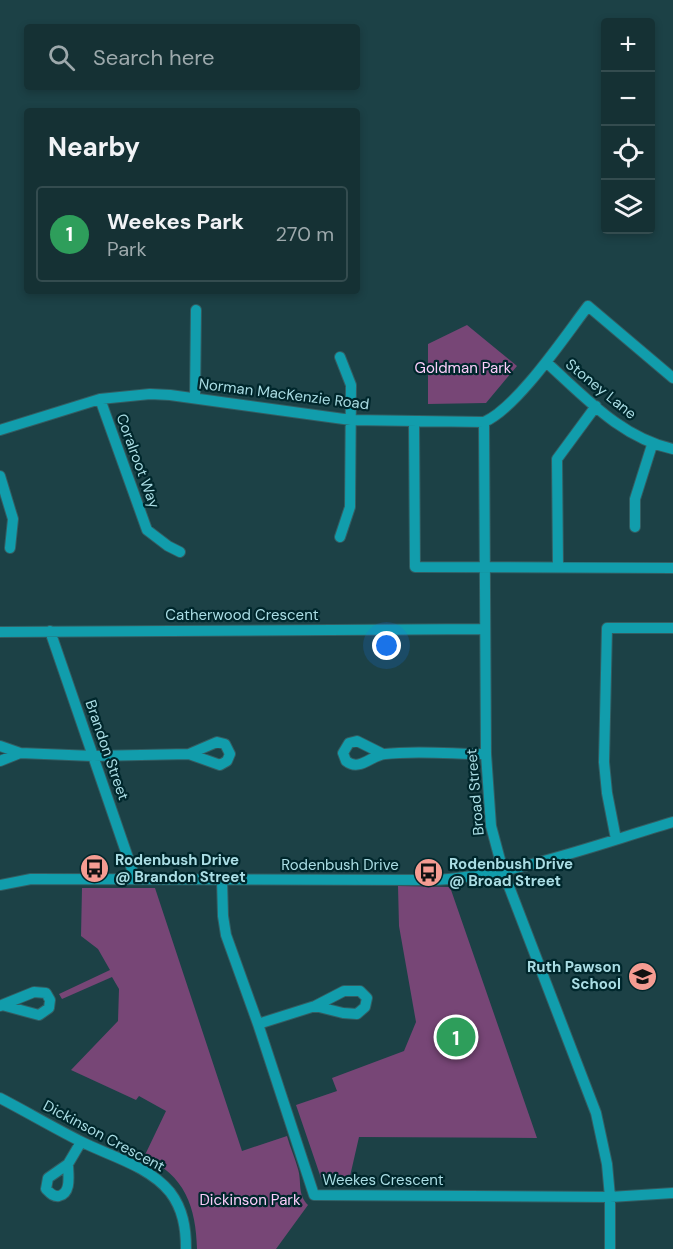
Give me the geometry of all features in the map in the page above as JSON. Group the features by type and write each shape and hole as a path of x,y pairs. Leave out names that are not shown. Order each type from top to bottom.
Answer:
{"street":[{"path":"484,422 501,412 546,362 588,306 673,378"},
{"path":"195,398 196,310"},
{"path":"340,357 351,385 350,507 340,537"},
{"name":"Stoney Lane","path":"546,362 617,425 652,445 673,450"},
{"name":"Norman MacKenzie Road","path":"0,430 100,399 150,394 195,398 351,420 484,422"},
{"name":"Coralroot Way","path":"100,399 147,530 180,552"},
{"path":"558,567 557,459 596,406"},
{"path":"414,422 415,567 673,568"},
{"name":"Broad Street","path":"484,422 486,754 491,826 503,871 596,1113 607,1164 610,1197 610,1249"},
{"path":"635,527 635,499 652,445"},
{"path":"0,476 13,519 10,548"},
{"path":"616,839 607,793 604,762 607,628 673,628"},
{"name":"Catherwood Crescent","path":"0,632 485,629"},
{"name":"Brandon Street","path":"50,631 135,878"},
{"path":"0,746 20,753 93,756 189,754"},
{"path":"0,761 20,753"},
{"path":"383,754 486,754"},
{"name":"Rodenbush Drive","path":"0,885 31,879 435,880 471,878 503,871 673,822"},
{"name":"Weekes Crescent","path":"222,880 226,935 315,1195 610,1197 673,1192"},
{"path":"258,1024 315,1006"},
{"name":"Dickinson Crescent","path":"0,1098 161,1182 178,1203 184,1220 186,1249"},
{"path":"68,1164 81,1142"}],"green space":[{"name":"Goldman Park","path":"467,325 517,366 486,403 428,404 428,344"},
{"path":"398,886 450,887 537,1138 359,1137 348,1185 327,1185 321,1178 296,1105 337,1091 332,1078 404,1051 416,1022 399,926"},
{"name":"Dickinson Park","path":"82,888 155,888 242,1151 287,1136 299,1174 301,1192 308,1205 276,1249 197,1249 194,1219 186,1194 169,1173 144,1157 166,1111 139,1096 136,1100 71,1070 118,1021 119,989 112,977 62,999 59,994 110,970 98,949 81,936"}],"place":[{"name":"Rodenbush Drive @ Brandon Street","path":"94,869"},
{"name":"Rodenbush Drive @ Broad Street","path":"428,873"},
{"name":"Ruth Pawson School","path":"642,976"},
{"name":"Weekes Park","path":"456,1037"}]}
